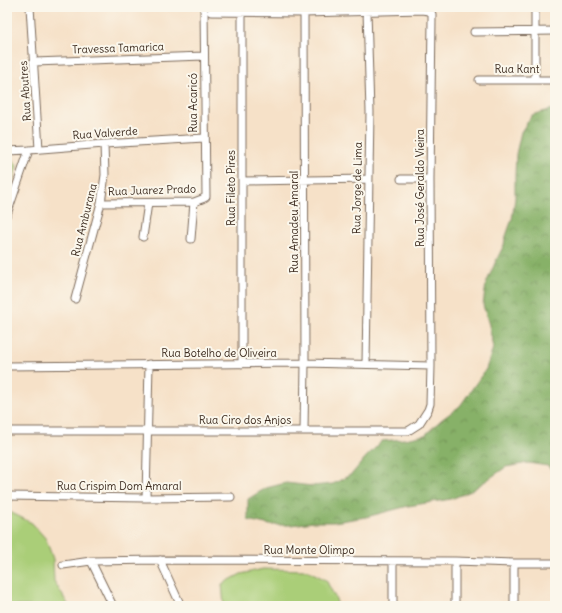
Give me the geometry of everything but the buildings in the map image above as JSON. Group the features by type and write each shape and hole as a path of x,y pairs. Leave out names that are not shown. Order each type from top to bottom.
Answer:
{"street":[{"name":"Rua Abutres","path":"30,7 40,149"},
{"name":"Rua Acaricó","path":"204,7 204,138 206,195 204,198"},
{"path":"534,79 536,31 535,7"},
{"name":"Rua José Geraldo Vieira","path":"367,11 421,10 430,11 432,14 430,179 431,366"},
{"path":"212,12 304,13 367,11"},
{"name":"Rua Jorge de Lima","path":"366,364 370,112 367,11"},
{"name":"Rua Fileto Pires","path":"242,12 242,364"},
{"name":"Rua Amadeu Amaral","path":"304,13 304,431"},
{"path":"474,32 555,31"},
{"name":"Travessa Tamarica","path":"34,62 204,56"},
{"name":"Rua Kant","path":"479,80 555,80"},
{"name":"Rua Valverde","path":"7,151 204,138"},
{"name":"Rua Amburana","path":"75,299 101,203 105,175 104,144"},
{"path":"7,214 29,150"},
{"path":"242,181 368,179"},
{"path":"401,179 430,179"},
{"name":"Rua Juarez Prado","path":"101,203 194,202 204,198"},
{"path":"191,238 194,202"},
{"path":"144,237 148,203"},
{"name":"Rua Botelho de Oliveira","path":"7,366 305,363 431,366"},
{"path":"146,498 149,364"},
{"name":"Rua Ciro dos Anjos","path":"7,431 408,431 420,424 428,410 430,404 431,366"},
{"name":"Rua Crispim Dom Amaral","path":"7,496 146,498 231,497"},
{"path":"160,560 181,606"},
{"name":"Rua Monte Olimpo","path":"62,565 91,561 160,560 455,561 555,563"},
{"path":"91,561 113,606"},
{"path":"393,561 393,606"},
{"path":"455,561 455,606"},
{"path":"514,563 514,606"}],"green space":[{"path":"555,109 555,475 548,466 528,463 506,467 471,491 451,499 408,506 366,517 334,522 313,522 291,525 270,525 248,520 248,499 266,488 286,483 312,486 333,484 352,474 382,441 425,435 441,420 460,406 486,369 493,348 489,325 483,305 486,284 504,245 512,219 515,198 516,154 521,132 532,115"},
{"path":"7,159 14,161 17,166 7,202"},
{"path":"7,336 11,337 10,355 7,357"},
{"path":"7,512 32,523 46,539 53,559 54,581 69,606 7,606"},
{"path":"263,569 307,570 326,580 338,606 224,606 222,584 241,574"}]}
